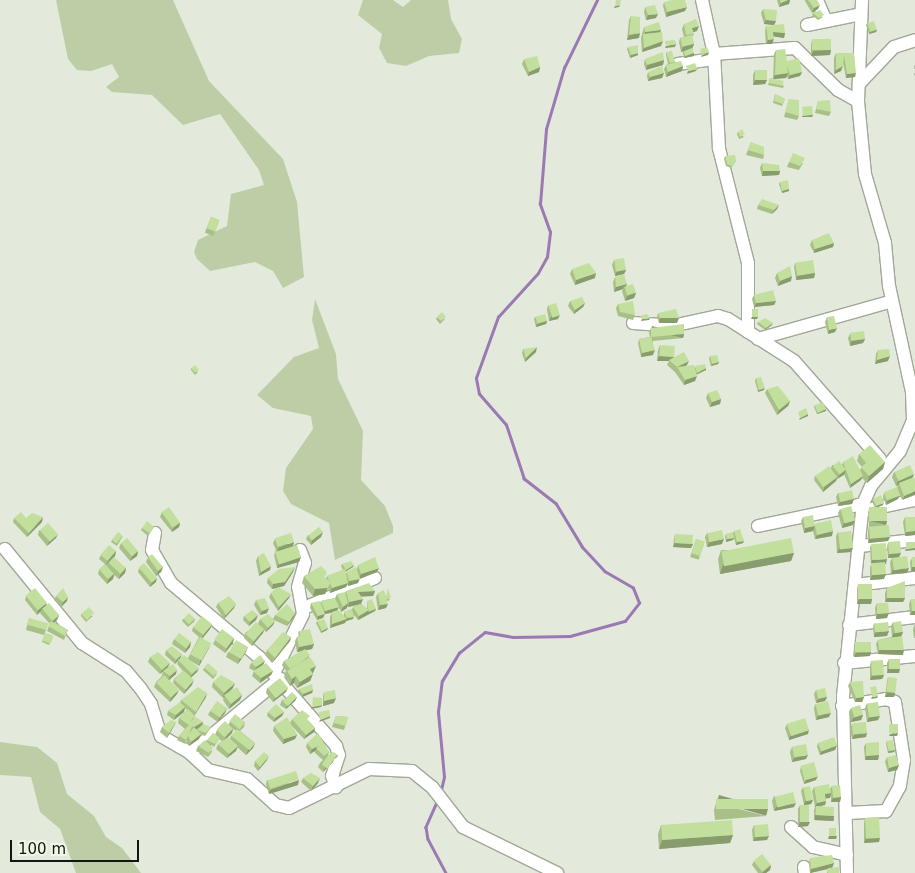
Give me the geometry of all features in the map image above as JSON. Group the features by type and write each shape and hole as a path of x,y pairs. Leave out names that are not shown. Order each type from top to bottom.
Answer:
{"street":[{"path":"702,0 714,56 719,148 748,263 753,336"},
{"path":"817,0 826,21"},
{"path":"847,873 847,813 842,706 844,663 860,546 862,508 886,467 908,436 913,394 892,301 885,243 866,180 858,100 862,0"},
{"path":"807,25 861,14"},
{"path":"859,84 894,47 915,40"},
{"path":"678,64 714,56 795,48 838,90 858,100"},
{"path":"753,336 892,301"},
{"path":"633,323 672,326 722,316 801,368 886,467"},
{"path":"758,526 915,500"},
{"path":"155,533 152,550 171,583 277,676 338,751 332,776 336,787"},
{"path":"860,546 915,540"},
{"path":"5,549 82,644 126,671 148,698 161,736 190,752 213,773 250,781 284,808 304,805 369,769 390,768 412,771 432,787 444,805 463,827 557,873"},
{"path":"190,752 277,676 294,638 303,608 298,587 305,562 300,550"},
{"path":"303,608 375,578"},
{"path":"855,585 915,578"},
{"path":"849,626 915,618"},
{"path":"844,663 915,656"},
{"path":"842,706 886,699 895,702 904,760 900,786 886,811 847,813"},
{"path":"791,827 813,847 847,855"}],"path":[{"path":"915,65 915,74"}],"green space":[{"path":"56,0 173,0 209,81 283,159 297,202 304,277 283,288 273,271 255,262 210,271 197,259 194,252 198,240 227,226 231,194 264,185 259,170 220,114 183,125 152,95 112,92 106,87 119,77 112,64 91,71 77,70 68,59"},
{"path":"363,0 393,0 403,7 411,0 448,0 451,19 462,39 459,53 429,56 406,66 387,63 379,48 382,34 358,15"},
{"path":"315,299 336,354 338,379 363,431 361,480 385,506 393,526 393,533 335,560 329,523 291,504 283,491 286,468 313,429 311,416 273,408 257,395 294,357 319,348 312,320"},
{"path":"0,742 37,747 57,763 67,794 94,816 106,837 122,848 141,873 76,873 60,829 40,812 31,777 0,775"}],"building":[{"path":"616,0 621,0 620,5 615,6"},
{"path":"685,0 687,7 667,12 664,2"},
{"path":"808,0 817,0 820,5 814,8"},
{"path":"655,5 658,14 648,15 645,7"},
{"path":"763,9 777,10 776,21 766,20"},
{"path":"820,10 824,15 819,18 813,13"},
{"path":"631,16 640,17 640,33 629,35"},
{"path":"696,19 699,26 692,28 694,34 686,35 684,24"},
{"path":"874,21 877,30 870,32 867,23"},
{"path":"659,22 661,30 645,32 644,27"},
{"path":"784,24 785,33 773,32 774,39 768,40 766,26"},
{"path":"662,32 663,41 644,48 643,34"},
{"path":"692,35 694,44 682,46 680,38"},
{"path":"812,39 831,39 831,50 812,50"},
{"path":"675,40 676,44 666,46 665,41"},
{"path":"638,45 638,53 631,55 628,47"},
{"path":"707,47 709,52 702,55 700,49"},
{"path":"692,48 694,53 686,56 684,51"},
{"path":"785,49 787,61 799,58 802,72 790,75 787,65 788,73 775,75 776,50"},
{"path":"672,51 675,62 670,63 666,52"},
{"path":"663,52 664,60 647,65 645,59"},
{"path":"836,53 854,53 856,73 847,74 844,55 843,66 836,70"},
{"path":"537,56 540,67 529,72 524,59"},
{"path":"681,61 683,66 668,72 666,65"},
{"path":"695,63 697,69 688,71 686,66"},
{"path":"662,66 664,73 650,77 648,72"},
{"path":"755,70 767,70 767,80 755,80"},
{"path":"770,78 784,81 783,86 769,83"},
{"path":"775,94 785,99 783,104 774,101"},
{"path":"789,99 799,100 799,116 785,112"},
{"path":"830,100 831,112 816,109 818,101"},
{"path":"812,106 813,115 803,116 802,107"},
{"path":"742,129 745,134 740,137 738,132"},
{"path":"751,142 764,147 764,155 748,150"},
{"path":"793,153 805,158 800,166 789,162"},
{"path":"735,155 736,161 732,166 727,164 725,156"},
{"path":"762,163 779,165 780,171 763,171"},
{"path":"788,180 789,189 782,191 780,182"},
{"path":"762,199 779,205 774,210 758,205"},
{"path":"211,217 219,220 215,231 207,228"},
{"path":"829,233 834,243 815,249 812,240"},
{"path":"624,258 626,270 616,271 614,260"},
{"path":"813,260 815,273 797,276 795,263"},
{"path":"589,263 596,273 576,280 572,269"},
{"path":"790,266 792,276 780,281 777,273"},
{"path":"624,274 627,284 616,287 615,277"},
{"path":"633,284 636,293 627,295 624,287"},
{"path":"773,290 776,301 756,303 754,295"},
{"path":"582,297 585,303 575,310 570,301"},
{"path":"633,301 635,315 620,312 618,304"},
{"path":"556,303 560,315 552,318 548,305"},
{"path":"676,309 679,318 660,318 658,313"},
{"path":"752,309 758,309 758,317 752,317"},
{"path":"442,312 446,317 441,321 437,317"},
{"path":"545,314 547,321 537,323 535,317"},
{"path":"647,314 650,318 642,319 640,316"},
{"path":"834,316 837,328 829,330 827,317"},
{"path":"765,318 773,323 766,328 758,322"},
{"path":"684,324 684,334 651,337 651,328"},
{"path":"864,331 865,339 851,341 850,333"},
{"path":"651,337 655,350 642,353 639,339"},
{"path":"660,345 675,346 674,357 659,356"},
{"path":"537,347 526,358 523,349"},
{"path":"889,349 890,356 877,360 878,350"},
{"path":"684,352 689,361 677,367 669,360"},
{"path":"717,355 719,362 712,364 710,356"},
{"path":"705,364 706,368 697,373 695,366"},
{"path":"195,365 199,370 195,373 191,368"},
{"path":"694,365 697,376 685,380 677,367"},
{"path":"761,377 765,388 759,390 756,378"},
{"path":"778,386 790,401 779,410 767,389"},
{"path":"717,390 721,399 712,402 708,393"},
{"path":"823,402 826,409 818,413 815,406"},
{"path":"806,408 808,414 800,418 798,412"},
{"path":"870,445 885,462 869,476 861,467 866,463 859,454"},
{"path":"853,456 863,476 851,484 843,462"},
{"path":"839,461 846,470 839,475 833,466"},
{"path":"910,465 914,474 899,481 894,472"},
{"path":"829,466 837,477 823,487 815,476"},
{"path":"914,477 915,491 904,496 899,483"},
{"path":"897,487 900,495 887,500 884,492"},
{"path":"852,490 854,499 840,502 838,493"},
{"path":"881,495 884,503 876,506 873,499"},
{"path":"851,506 855,520 845,523 840,509"},
{"path":"169,507 180,523 173,528 162,512"},
{"path":"869,507 887,507 887,521 869,521"},
{"path":"21,512 26,518 32,513 43,517 29,533 14,518"},
{"path":"813,515 814,524 831,520 833,531 817,535 815,526 805,528 803,517"},
{"path":"905,517 915,517 915,531 906,532"},
{"path":"147,521 154,527 149,533 142,528"},
{"path":"48,523 58,534 50,542 40,530"},
{"path":"889,525 890,537 870,539 869,527"},
{"path":"319,527 323,532 312,540 308,536"},
{"path":"740,529 744,541 737,542 734,531"},
{"path":"722,530 724,539 709,542 707,533"},
{"path":"851,531 853,548 840,549 838,533"},
{"path":"118,532 123,536 116,544 112,540"},
{"path":"733,532 734,538 727,539 726,534"},
{"path":"291,533 294,542 278,547 275,538"},
{"path":"675,534 693,535 693,544 675,543"},
{"path":"127,538 138,551 132,556 121,543"},
{"path":"791,538 794,553 724,566 721,552"},
{"path":"696,539 705,542 700,556 691,553"},
{"path":"900,541 901,553 889,554 888,542"},
{"path":"906,542 915,542 915,548 906,548"},
{"path":"886,543 887,559 872,560 871,544"},
{"path":"109,545 116,551 107,561 100,555"},
{"path":"297,545 301,557 279,564 275,552"},
{"path":"264,553 271,566 261,572 258,556"},
{"path":"152,554 163,567 158,571 148,557"},
{"path":"907,556 909,568 894,570 892,558"},
{"path":"114,557 126,568 120,574 109,563"},
{"path":"375,557 379,568 361,574 358,565"},
{"path":"912,557 915,557 915,567 912,567"},
{"path":"351,561 354,565 346,570 342,564"},
{"path":"885,562 886,574 872,575 871,563"},
{"path":"144,563 157,578 152,583 139,568"},
{"path":"105,564 114,574 108,579 99,569"},
{"path":"321,566 327,572 324,578 331,581 328,588 315,589 304,576"},
{"path":"295,567 285,582 273,584 268,578 279,569"},
{"path":"356,567 360,579 349,581 347,572"},
{"path":"345,569 348,583 332,588 331,581 327,576"},
{"path":"905,581 905,598 887,598 887,588"},
{"path":"369,583 375,591 358,592 363,599 349,602 346,591"},
{"path":"858,584 872,584 872,599 858,599"},
{"path":"278,587 291,594 279,607 271,593"},
{"path":"35,588 47,603 38,610 26,596"},
{"path":"63,588 68,597 63,602 56,596"},
{"path":"388,588 391,598 386,599 386,596"},
{"path":"384,590 388,604 380,605 378,593"},
{"path":"345,592 348,603 343,607 337,594"},
{"path":"229,596 236,604 226,615 218,603"},
{"path":"265,598 269,608 262,611 256,600"},
{"path":"335,598 339,607 325,611 321,601"},
{"path":"372,599 376,609 368,612 367,601"},
{"path":"911,599 915,599 915,611 912,611"},
{"path":"320,601 325,614 318,616 311,603"},
{"path":"49,603 59,615 52,621 42,609"},
{"path":"877,603 888,603 889,613 877,614"},
{"path":"287,604 295,613 289,622 275,615"},
{"path":"360,604 369,610 359,616 353,607"},
{"path":"89,607 94,613 87,620 81,614"},
{"path":"352,609 354,617 347,618 344,612"},
{"path":"252,610 258,615 250,622 244,616"},
{"path":"338,610 347,619 332,624 332,612"},
{"path":"189,613 195,619 189,624 183,619"},
{"path":"268,614 275,621 268,628 260,619"},
{"path":"202,616 212,624 203,635 193,627"},
{"path":"29,618 48,623 47,630 27,625"},
{"path":"324,619 328,628 322,631 317,621"},
{"path":"51,621 68,630 65,636 48,626"},
{"path":"901,621 903,632 895,633 893,622"},
{"path":"256,622 264,629 254,641 246,634"},
{"path":"888,622 889,631 875,632 874,623"},
{"path":"222,629 234,638 226,648 214,639"},
{"path":"310,629 311,634 300,636 299,631"},
{"path":"283,632 291,637 275,658 267,650"},
{"path":"45,633 53,636 51,644 42,640"},
{"path":"179,633 191,642 186,648 174,639"},
{"path":"311,633 314,644 299,647 297,637"},
{"path":"902,636 904,650 879,650 878,640"},
{"path":"200,637 211,643 202,661 190,654"},
{"path":"236,640 248,647 241,659 229,652"},
{"path":"855,642 871,642 871,652 855,652"},
{"path":"172,646 182,654 176,660 166,650"},
{"path":"305,649 310,655 290,669 284,661"},
{"path":"158,652 170,663 162,670 150,657"},
{"path":"184,655 199,668 192,674 178,660"},
{"path":"260,655 265,661 256,667 251,663"},
{"path":"310,657 316,666 310,669 313,674 300,682 296,676 292,679 287,671"},
{"path":"889,659 900,659 900,669 889,669"},
{"path":"883,660 884,675 872,676 871,661"},
{"path":"208,663 218,672 214,676 204,667"},
{"path":"266,663 273,671 261,678 253,671"},
{"path":"173,664 177,670 170,676 163,671"},
{"path":"183,670 194,680 185,690 174,680"},
{"path":"164,675 179,690 171,698 156,683"},
{"path":"221,675 235,683 224,693 213,682"},
{"path":"888,677 897,678 895,693 886,692"},
{"path":"280,678 288,688 276,698 268,688"},
{"path":"863,681 864,697 856,698 850,682"},
{"path":"312,684 313,690 303,694 299,689"},
{"path":"876,686 878,696 872,697 870,687"},
{"path":"198,687 207,693 196,712 181,700"},
{"path":"237,687 242,695 231,704 224,695"},
{"path":"825,688 827,697 818,699 816,690"},
{"path":"335,690 336,698 324,701 324,692"},
{"path":"292,692 297,697 288,706 283,701"},
{"path":"313,697 322,698 322,705 312,707"},
{"path":"217,701 227,708 220,718 210,711"},
{"path":"828,701 831,713 818,716 815,704"},
{"path":"180,702 185,707 176,715 168,711"},
{"path":"878,702 880,716 869,717 867,704"},
{"path":"276,704 284,712 275,718 268,712"},
{"path":"860,705 863,715 854,717 851,708"},
{"path":"188,709 195,716 190,722 196,717 203,722 194,727 201,734 191,742 188,736 186,740 179,736 189,725 179,718"},
{"path":"302,710 310,716 307,719 315,728 306,735 292,719"},
{"path":"329,710 330,716 320,720 319,712"},
{"path":"235,714 245,722 239,729 229,721"},
{"path":"336,716 348,717 346,726 334,723"},
{"path":"287,717 297,735 284,739 274,726"},
{"path":"805,718 809,730 791,736 787,724"},
{"path":"171,720 176,722 169,733 162,727"},
{"path":"225,721 233,729 224,737 217,729"},
{"path":"866,722 867,733 853,734 852,723"},
{"path":"203,724 211,727 206,733 197,730"},
{"path":"889,724 898,724 898,733 889,733"},
{"path":"237,729 255,743 250,750 231,736"},
{"path":"213,733 220,738 215,744 207,740"},
{"path":"318,733 329,752 324,756 316,748 320,745 312,749 307,743"},
{"path":"228,737 238,746 229,754 218,744"},
{"path":"834,737 837,745 821,751 818,743"},
{"path":"205,740 213,748 209,753 198,746"},
{"path":"893,740 895,750 889,751 886,741"},
{"path":"879,742 879,755 866,756 866,743"},
{"path":"806,744 808,755 794,757 792,746"},
{"path":"264,752 269,756 260,767 255,761"},
{"path":"329,754 335,758 328,769 322,765"},
{"path":"329,754 335,758 328,769 322,765"},
{"path":"896,755 899,765 889,768 887,757"},
{"path":"814,762 818,776 805,780 801,766"},
{"path":"296,771 299,780 270,789 267,780"},
{"path":"311,773 320,778 313,786 303,778"},
{"path":"829,784 831,793 825,794 826,801 817,803 814,787"},
{"path":"840,785 841,797 833,798 832,786"},
{"path":"810,786 813,800 806,801 803,787"},
{"path":"793,792 796,803 777,808 775,797"},
{"path":"716,799 768,799 768,809 716,809"},
{"path":"800,805 809,805 809,822 800,822"},
{"path":"816,806 834,807 834,816 816,815"},
{"path":"879,817 880,838 866,839 865,818"},
{"path":"732,820 733,835 662,840 661,825"},
{"path":"768,824 769,836 755,837 754,825"},
{"path":"829,828 836,828 836,836 829,836"},
{"path":"762,854 771,865 762,872 753,861"},
{"path":"832,855 834,863 811,869 810,858"},
{"path":"839,867 839,873 828,873 828,868"}],"waterway":[{"path":"441,790 444,777 438,712 442,681 459,653 485,632 513,637 570,636 625,621 639,603 633,588 605,572 582,547 556,504 524,479 506,425 479,394 476,378 498,317 538,273 547,257 550,232 540,204 546,129 564,68 597,0"},
{"path":"438,800 426,827 428,839 446,873"}]}
